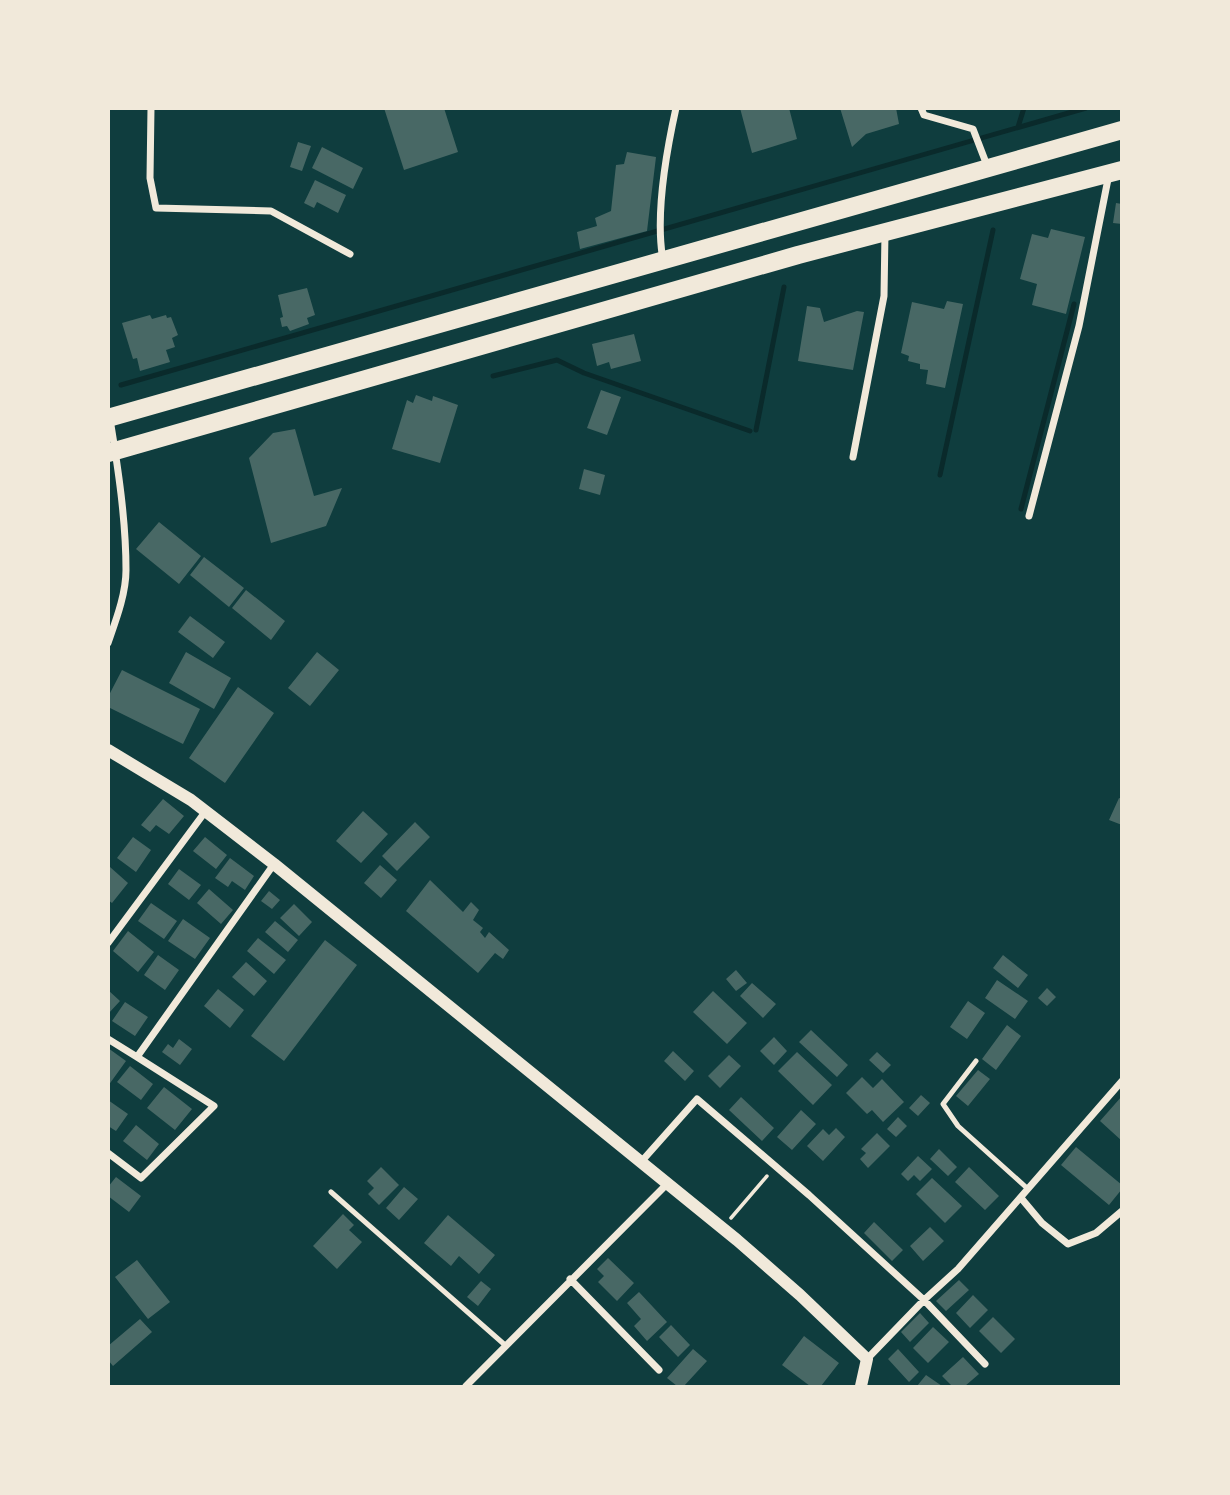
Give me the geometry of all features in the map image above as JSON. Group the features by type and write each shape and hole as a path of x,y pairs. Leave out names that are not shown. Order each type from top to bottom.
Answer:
{"highway":[{"path":"109,418 1122,130"},
{"path":"112,452 759,266 1115,171"}],"street":[{"path":"151,108 150,178 156,208 271,211 350,254"},
{"path":"663,261 659,232 676,108"},
{"path":"921,108 924,116 973,129 988,168"},
{"path":"1029,516 1079,327 1115,171"},
{"path":"853,457 884,296 885,233"},
{"path":"108,412 126,572 117,619 108,643"},
{"path":"108,750 191,800 274,864 722,1228 800,1295 867,1359"},
{"path":"108,943 205,812"},
{"path":"137,1057 274,864"},
{"path":"108,1039 214,1106 141,1178 108,1153"},
{"path":"861,1387 867,1359 958,1269 1122,1081"},
{"path":"641,1162 697,1099 924,1300 985,1364"},
{"path":"466,1387 667,1184"},
{"path":"1021,1198 1042,1223 1068,1244 1096,1233 1122,1211"},
{"path":"570,1279 659,1370"}],"lane":[{"path":"976,1061 943,1104 958,1126 1028,1189"},
{"path":"331,1192 505,1345"}],"path":[{"path":"722,1228 775,1166"}],"building":[{"path":"384,108 444,108 458,152 404,170"},
{"path":"740,108 789,108 797,139 752,153"},
{"path":"840,108 896,108 899,124 866,134 852,147"},
{"path":"298,142 311,146 302,171 290,167"},
{"path":"322,147 363,168 353,189 312,168"},
{"path":"627,152 656,157 647,231 580,249 577,232 597,226 595,218 611,211 616,165 624,164"},
{"path":"315,180 346,195 338,213 317,202 314,208 304,203"},
{"path":"1116,203 1122,204 1122,224 1113,223"},
{"path":"1051,229 1085,237 1066,314 1032,305 1037,284 1020,279 1032,234 1048,238"},
{"path":"307,288 315,315 307,318 309,324 290,331 287,326 282,327 280,318 283,317 278,295"},
{"path":"947,301 963,304 945,388 926,384 928,370 920,369 920,364 908,361 909,356 901,353 912,302 944,309"},
{"path":"807,306 820,308 824,322 857,311 864,312 853,370 798,361"},
{"path":"150,315 152,319 166,315 167,318 171,317 178,335 172,338 175,347 166,350 170,362 140,371 137,358 133,359 122,323"},
{"path":"634,334 641,361 611,369 609,362 597,366 592,344"},
{"path":"601,390 621,397 607,435 587,428"},
{"path":"416,395 432,401 433,396 458,405 440,463 392,449 407,400 413,403"},
{"path":"295,429 314,496 342,488 326,526 271,543 249,458 273,433"},
{"path":"584,469 605,475 600,495 579,489"},
{"path":"159,522 201,556 179,584 136,549"},
{"path":"204,557 244,588 229,607 190,575"},
{"path":"246,590 285,621 271,640 232,608"},
{"path":"190,616 225,642 213,658 178,632"},
{"path":"186,652 231,678 214,709 169,683"},
{"path":"317,652 339,670 310,706 288,688"},
{"path":"122,670 200,709 183,744 108,707 108,697"},
{"path":"238,687 274,713 225,783 189,758"},
{"path":"1119,798 1122,799 1122,825 1109,820"},
{"path":"163,799 184,816 169,834 156,825 150,832 141,825"},
{"path":"363,811 388,834 361,863 336,841"},
{"path":"415,822 430,837 397,871 382,856"},
{"path":"133,837 151,850 136,872 117,858"},
{"path":"205,837 227,855 216,869 193,851"},
{"path":"230,858 254,876 245,890 232,881 228,887 215,878"},
{"path":"380,865 397,880 381,898 364,883"},
{"path":"110,867 128,883 112,903 108,900"},
{"path":"179,869 201,885 189,900 168,884"},
{"path":"430,880 463,912 471,902 479,910 473,920 483,928 480,932 485,938 489,932 509,950 503,959 495,953 478,973 406,911"},
{"path":"209,889 233,910 221,924 197,903"},
{"path":"269,891 280,900 272,909 261,901"},
{"path":"151,903 177,921 164,939 138,921"},
{"path":"294,904 312,922 299,936 280,918"},
{"path":"183,919 210,938 195,959 168,941"},
{"path":"275,921 298,940 288,952 265,932"},
{"path":"128,931 154,952 138,972 113,951"},
{"path":"258,938 286,960 274,974 247,951"},
{"path":"325,940 357,965 284,1061 251,1036"},
{"path":"158,955 179,970 165,990 144,975"},
{"path":"1003,955 1028,975 1018,988 993,968"},
{"path":"246,962 267,981 254,996 232,977"},
{"path":"736,970 747,983 736,991 726,979"},
{"path":"997,980 1028,1001 1015,1019 985,998"},
{"path":"752,983 776,1004 763,1018 740,996"},
{"path":"1047,988 1056,997 1047,1006 1038,998"},
{"path":"218,989 244,1010 230,1028 204,1006"},
{"path":"108,990 120,1001 108,1014"},
{"path":"713,991 747,1023 727,1044 693,1012"},
{"path":"968,1001 985,1013 967,1039 950,1027"},
{"path":"125,1002 148,1017 135,1036 112,1021"},
{"path":"1007,1025 1021,1036 996,1070 982,1059"},
{"path":"811,1030 848,1065 837,1077 799,1042"},
{"path":"774,1037 787,1051 774,1065 760,1051"},
{"path":"179,1039 192,1049 180,1065 162,1052 168,1044 173,1048"},
{"path":"108,1048 126,1061 108,1086"},
{"path":"673,1051 694,1071 685,1081 664,1061"},
{"path":"797,1052 832,1085 813,1105 778,1071"},
{"path":"877,1052 891,1065 883,1073 869,1060"},
{"path":"729,1055 741,1066 720,1088 708,1076"},
{"path":"130,1066 153,1084 141,1100 117,1082"},
{"path":"978,1070 990,1079 968,1106 956,1096"},
{"path":"862,1077 873,1088 882,1079 904,1102 883,1122 872,1110 867,1114 846,1093"},
{"path":"164,1087 192,1109 175,1130 147,1108"},
{"path":"921,1095 930,1103 918,1116 909,1108"},
{"path":"1122,1096 1122,1141 1100,1121"},
{"path":"741,1097 774,1128 762,1141 729,1110"},
{"path":"108,1100 128,1114 116,1131 108,1126"},
{"path":"801,1110 816,1124 792,1150 777,1137"},
{"path":"898,1117 907,1126 896,1137 887,1129"},
{"path":"136,1125 159,1144 147,1160 123,1141"},
{"path":"836,1128 845,1137 823,1161 807,1146 823,1129 829,1135"},
{"path":"877,1133 890,1146 868,1168 860,1159 866,1153 861,1149"},
{"path":"1076,1147 1122,1185 1122,1189 1109,1205 1061,1165"},
{"path":"939,1149 957,1167 948,1176 930,1159"},
{"path":"918,1156 932,1169 920,1181 914,1175 908,1181 901,1174"},
{"path":"381,1167 399,1185 379,1205 368,1194 374,1188 367,1181"},
{"path":"969,1167 999,1196 985,1210 955,1182"},
{"path":"116,1177 141,1196 129,1212 108,1196 108,1187"},
{"path":"932,1178 962,1206 945,1223 916,1194"},
{"path":"404,1187 418,1199 399,1220 386,1208"},
{"path":"343,1214 354,1225 349,1230 362,1242 337,1269 313,1246"},
{"path":"448,1215 495,1255 479,1274 459,1256 451,1266 424,1243"},
{"path":"874,1222 903,1250 892,1261 864,1233"},
{"path":"930,1227 944,1241 923,1261 910,1246"},
{"path":"608,1258 634,1283 617,1301 598,1282 604,1276 597,1269"},
{"path":"137,1260 170,1302 148,1319 115,1277"},
{"path":"959,1280 969,1290 946,1311 936,1301"},
{"path":"481,1281 491,1289 478,1306 467,1297"},
{"path":"639,1292 667,1322 647,1341 634,1326 641,1319 627,1303"},
{"path":"973,1295 988,1310 970,1328 956,1313"},
{"path":"920,1313 929,1323 910,1342 901,1332"},
{"path":"993,1317 1015,1339 1001,1353 979,1331"},
{"path":"140,1319 152,1332 113,1366 108,1360 108,1346"},
{"path":"671,1325 690,1345 678,1357 659,1337"},
{"path":"933,1327 949,1342 928,1363 913,1348"},
{"path":"804,1336 839,1363 821,1386 810,1386 782,1365"},
{"path":"693,1349 707,1361 684,1386 677,1386 667,1378"},
{"path":"898,1349 919,1372 909,1382 888,1359"},
{"path":"963,1357 979,1374 965,1386 952,1386 942,1376"},
{"path":"926,1375 942,1386 917,1386"}],"waterway":[{"path":"1018,127 1024,108"},
{"path":"121,385 1086,108"},
{"path":"940,475 993,230"},
{"path":"756,430 784,287"},
{"path":"1021,509 1074,304"},
{"path":"493,376 557,360 584,373 750,431"}]}
